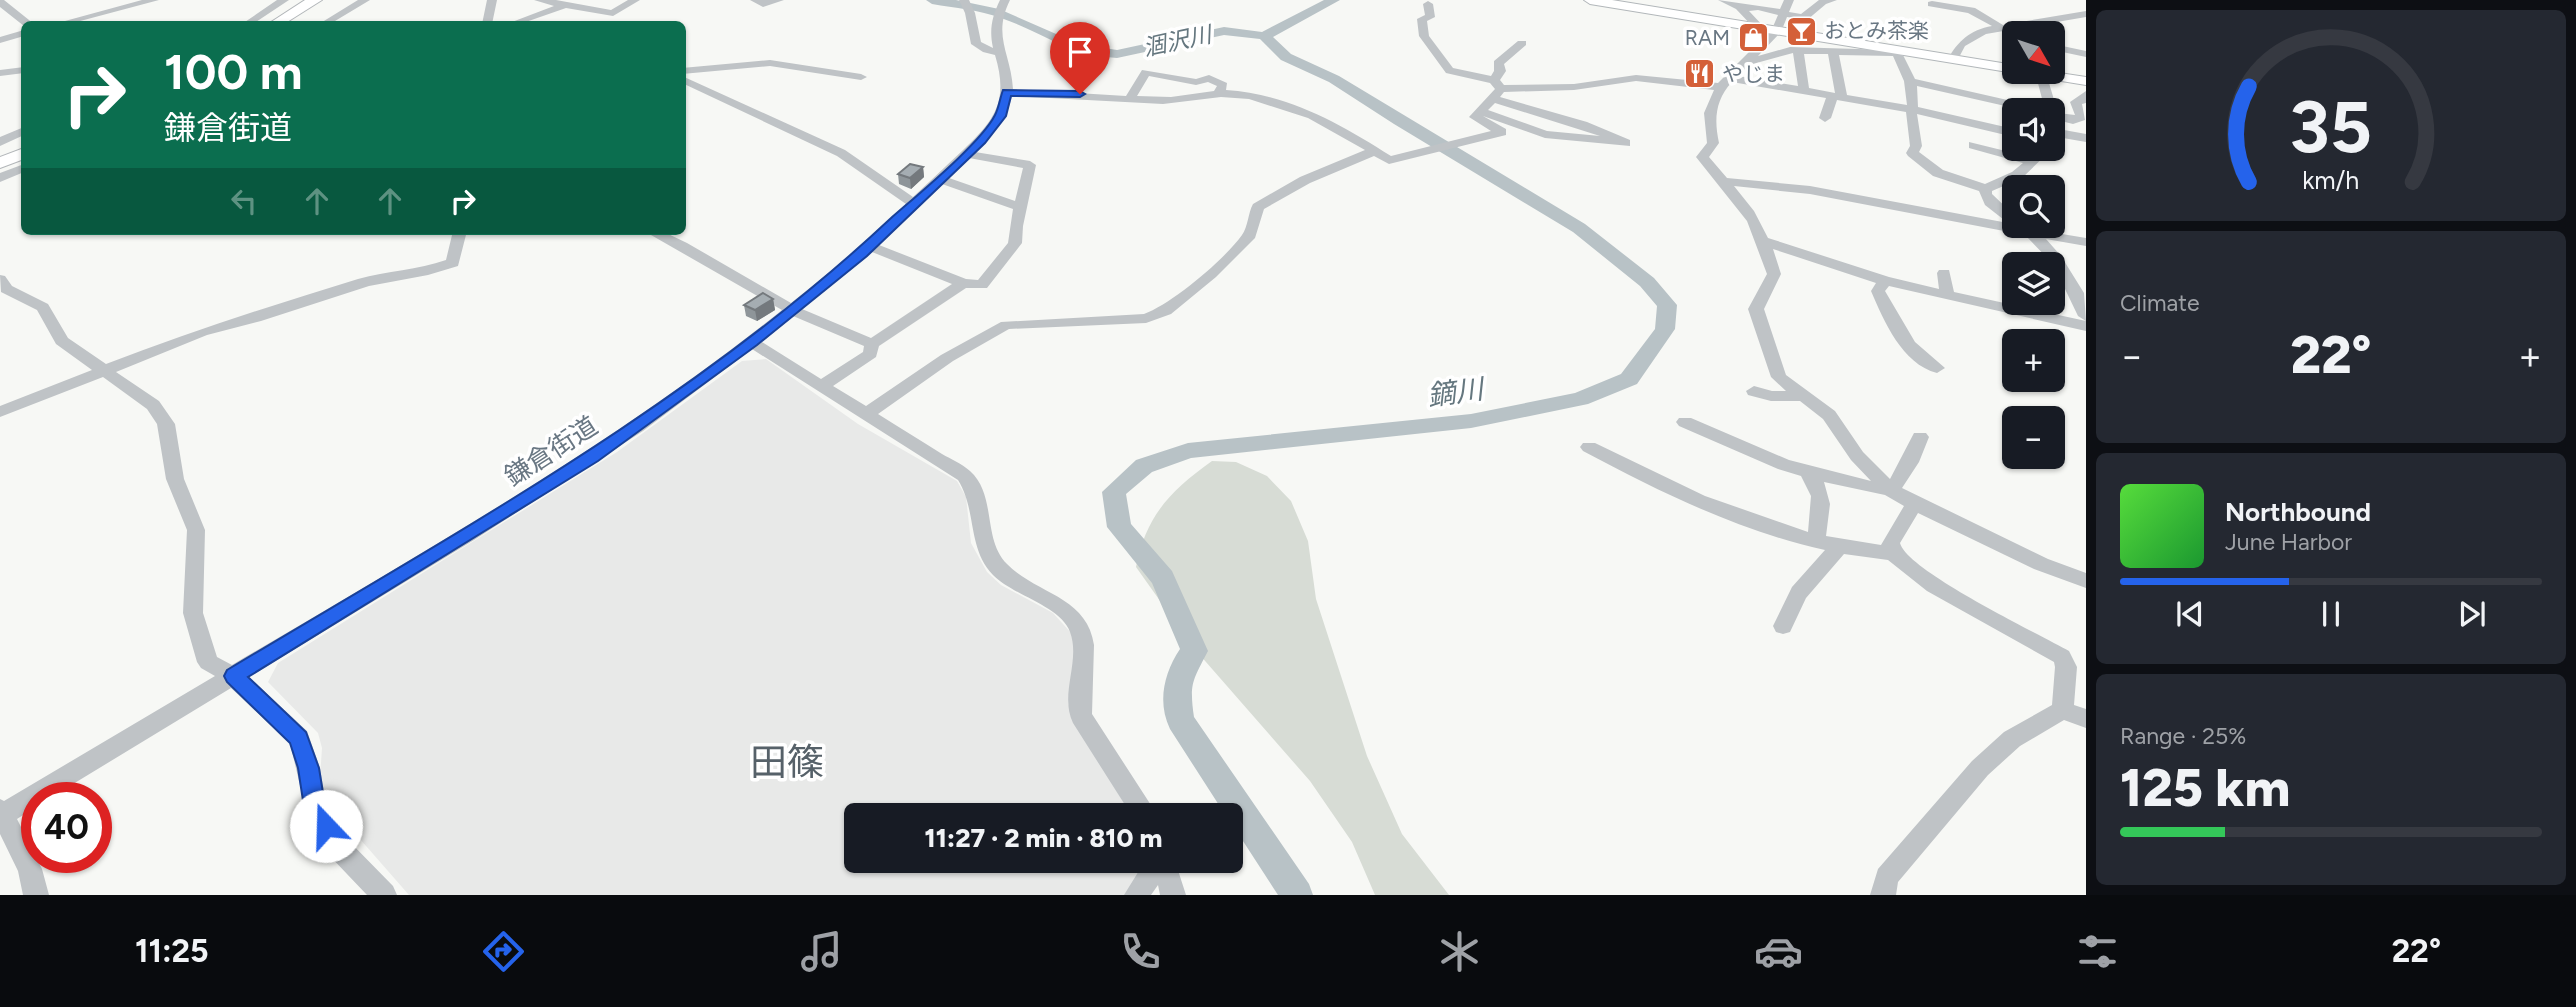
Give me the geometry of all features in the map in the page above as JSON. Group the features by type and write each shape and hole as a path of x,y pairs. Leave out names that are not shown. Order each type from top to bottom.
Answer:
{"highway":[{"path":"280,21 315,0"},
{"path":"293,21 327,0"},
{"path":"0,156 21,147"},
{"path":"0,163 21,154"}],"main road":[{"path":"1590,0 2002,67"},
{"path":"2065,77 2086,81"}],"street":[{"path":"71,21 154,0"},
{"path":"252,21 284,0"},
{"path":"329,21 365,0"},
{"path":"488,21 492,0"},
{"path":"539,0 612,13"},
{"path":"595,21 635,0"},
{"path":"755,0 763,4 779,0"},
{"path":"964,0 971,13 975,44 987,50 998,51"},
{"path":"1005,0 994,24 1007,92 1181,100 1218,94 1247,96 1303,110 1392,159 1502,132 1475,117 1496,89 1500,71 1498,63 1522,43"},
{"path":"1723,0 1742,9 1760,28"},
{"path":"1789,0 1777,30 1725,82 1707,119 1713,143 1702,157 1744,206 1762,240 1773,274 1756,309 1779,377 1829,415 1857,456 1889,489 2041,564 2086,581"},
{"path":"1742,9 1758,7 1803,18 1823,2 1832,0"},
{"path":"0,2 25,21"},
{"path":"1429,4 1430,17 1422,19 1424,36 1450,71 1467,71 1496,89 1560,118 1626,143 1545,134 1480,111"},
{"path":"1932,4 1971,10 2000,27"},
{"path":"2056,18 2072,4"},
{"path":"521,21 566,5"},
{"path":"1953,59 1961,44 1969,37 2000,27 2086,14"},
{"path":"0,40 21,34"},
{"path":"1746,62 1798,50 1899,52 1913,98 1911,110 1916,146 1912,153 1914,156 1938,173 1986,189 2017,175 2032,162"},
{"path":"1798,50 1804,91"},
{"path":"2065,50 2086,54"},
{"path":"1825,118 1837,96 1833,51"},
{"path":"686,71 770,63 861,77"},
{"path":"0,73 21,70"},
{"path":"1129,98 1146,72 1196,82 1209,78 1223,85 1218,94"},
{"path":"1496,89 1574,87 1636,78 1725,82 1837,96 1969,120 2002,130"},
{"path":"686,81 841,153 914,203"},
{"path":"1910,81 2002,102"},
{"name":"鎌倉街道","path":"1,813 233,676 592,457 752,342 870,246 990,131 1000,116 1007,92"},
{"path":"2065,118 2073,120 2081,117 2076,103 2084,100 2086,94"},
{"path":"1560,118 1555,119 1560,136"},
{"path":"0,142 21,132"},
{"path":"2065,139 2086,138"},
{"path":"1973,145 2032,162"},
{"path":"865,415 947,358 1006,326 1146,318 1166,311 1211,274 1250,235 1258,207 1305,180 1376,151"},
{"path":"870,246 963,284 982,285 997,270 1015,243 1016,226 1030,165 967,154"},
{"path":"0,178 21,169"},
{"path":"940,179 1021,207"},
{"path":"1721,181 1811,190 2002,225"},
{"path":"1986,189 1985,194 1990,202 2002,212"},
{"path":"0,412 108,372 202,332 256,318 365,282 410,272 428,271 453,263 459,235"},
{"path":"659,235 792,310 872,344"},
{"path":"2065,237 2086,242"},
{"path":"2038,238 2082,295 2086,316"},
{"path":"1762,240 1885,281 2086,326"},
{"path":"1944,273 1947,294"},
{"path":"0,279 6,289 43,307 62,341 153,405 166,424 175,479 195,530 192,613 208,663 233,676 299,738 309,768 315,807 336,845 384,895"},
{"path":"1885,281 1878,291 1899,330 1920,358 1937,368"},
{"path":"820,387 870,354 872,344 963,284"},
{"path":"752,342 964,476 976,491 988,553 1000,573 1066,611 1076,621 1082,643 1078,699 1081,716 1138,803"},
{"path":"1754,391 1771,396 1806,396"},
{"path":"1685,422 1743,449 1808,472 1873,488 1889,489 1896,484 1920,437"},
{"path":"1589,447 1725,514 1839,547 1893,554 1934,586 2062,657 2066,667 2063,710"},
{"path":"1808,472 1819,490 1822,510 1815,540"},
{"path":"1893,554 1890,543 1915,504"},
{"path":"1783,626 1787,612 1800,589 1839,547"},
{"path":"2063,710 2086,719"},
{"path":"1887,889 1980,768 2012,739 2063,710"},
{"path":"1,813 30,869 36,895"},
{"path":"1137,895 1153,873"},
{"path":"1165,873 1173,895"}],"shaded area":[{"path":"766,359 858,424 957,481 966,497 971,543 987,572 1001,585 1053,613 1073,635 1076,651 1068,704 1071,714 1124,803 844,803 844,873 1141,873 1128,895 409,895 324,798 320,778 322,748 318,733 268,682 278,663 617,452 742,361"},
{"path":"1212,461 1236,462 1267,476 1291,501 1308,541 1316,599 1367,756 1402,834 1449,895 1375,895 1352,842 1310,781 1192,646 1136,567 1146,533 1162,506 1184,483"}],"building":[{"path":"910,164 923,167 910,178 898,174"},
{"path":"763,293 773,299 755,310 744,305"}],"waterway":[{"name":"涸沢川","path":"932,0 994,11 1074,47 1100,53 1117,54 1224,31 1264,36"},
{"name":"鏑川","path":"1264,36 1334,0"},
{"name":"鏑川","path":"1264,36 1286,57 1334,79 1399,121 1579,228 1647,282 1667,305 1665,329 1629,379 1580,399 1471,421 1188,451 1144,466 1114,492 1119,527 1163,578 1194,651 1187,660 1178,683 1180,720 1297,895"}],"place":[{"name":"おとみ茶楽","path":"1801,31"},
{"name":"RAM","path":"1753,38"},
{"name":"やじま","path":"1699,74"}],"district":[{"name":"田篠","path":"787,762"}],"route":[{"path":"326,826 315,807 309,768 299,738 233,676 592,457 752,342 862,253 981,141 1000,116 1007,92 1080,94"}]}
